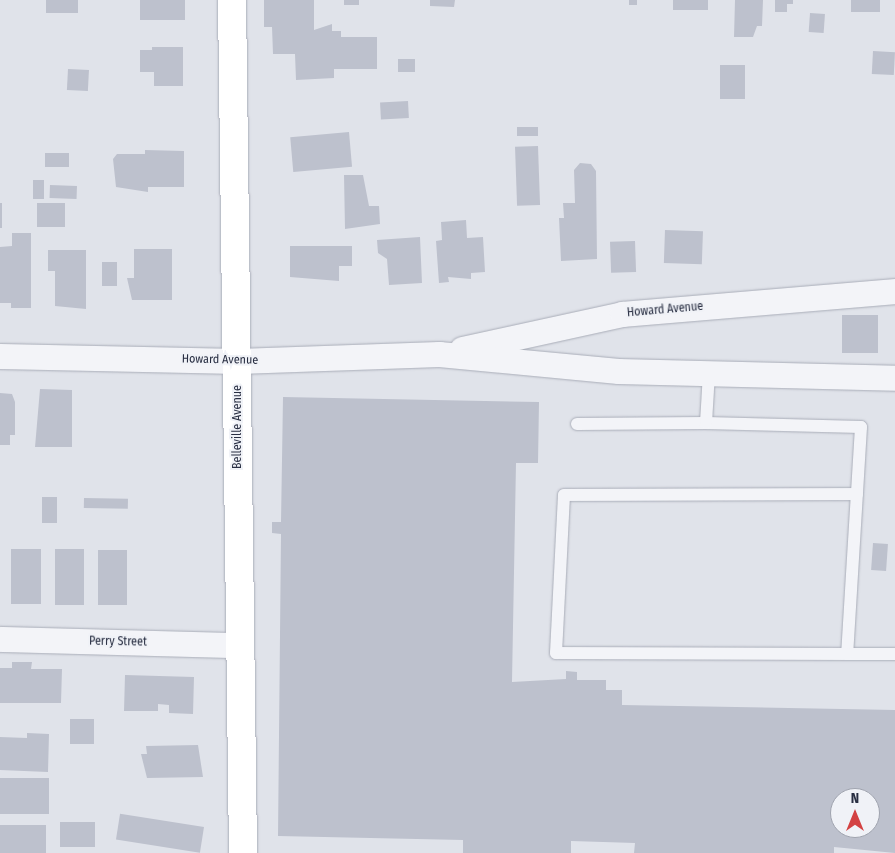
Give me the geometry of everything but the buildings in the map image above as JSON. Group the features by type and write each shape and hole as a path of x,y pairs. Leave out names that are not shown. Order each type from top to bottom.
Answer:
{"main road":[{"name":"Belleville Avenue","path":"232,0 238,362 237,645 243,853"}],"street":[{"name":"Howard Avenue","path":"439,354 622,314 895,290"},
{"name":"Howard Avenue","path":"0,356 238,362 439,354 618,371 895,378"},
{"name":"Perry Street","path":"0,639 237,645"}],"lane":[{"path":"706,423 709,373"},
{"path":"577,424 706,423 861,427 847,654"},
{"path":"857,494 564,495 556,653 895,654"}]}
